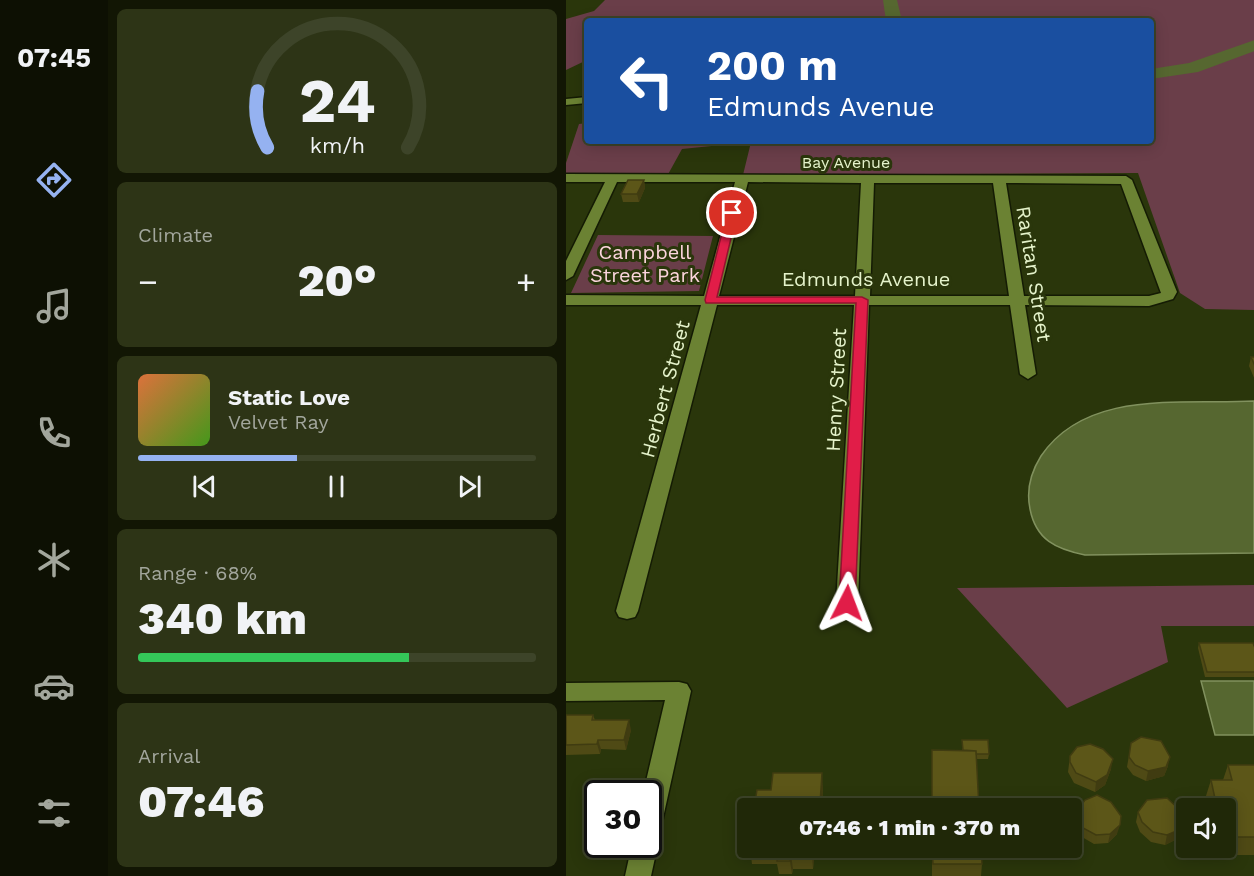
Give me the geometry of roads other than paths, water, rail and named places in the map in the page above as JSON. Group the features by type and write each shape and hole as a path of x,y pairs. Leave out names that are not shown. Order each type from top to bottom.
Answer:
{"street":[{"path":"566,102 584,100"},
{"name":"Bay Avenue","path":"566,178 1126,180 1169,288 1168,296 1165,298"},
{"path":"566,276 613,178"},
{"name":"Herbert Street","path":"627,611 743,178"},
{"name":"Henry Street","path":"847,603 868,179"},
{"name":"Raritan Street","path":"999,179 1028,374"},
{"name":"Edmunds Avenue","path":"566,300 1149,301 1165,298"},
{"path":"566,692 679,692 659,780"},
{"path":"638,876 642,858"}],"waterway":[{"path":"890,0 893,18"},
{"path":"1154,74 1192,68 1255,45"}],"park label":[{"name":"Campbell Street Park","path":"645,264"}]}
